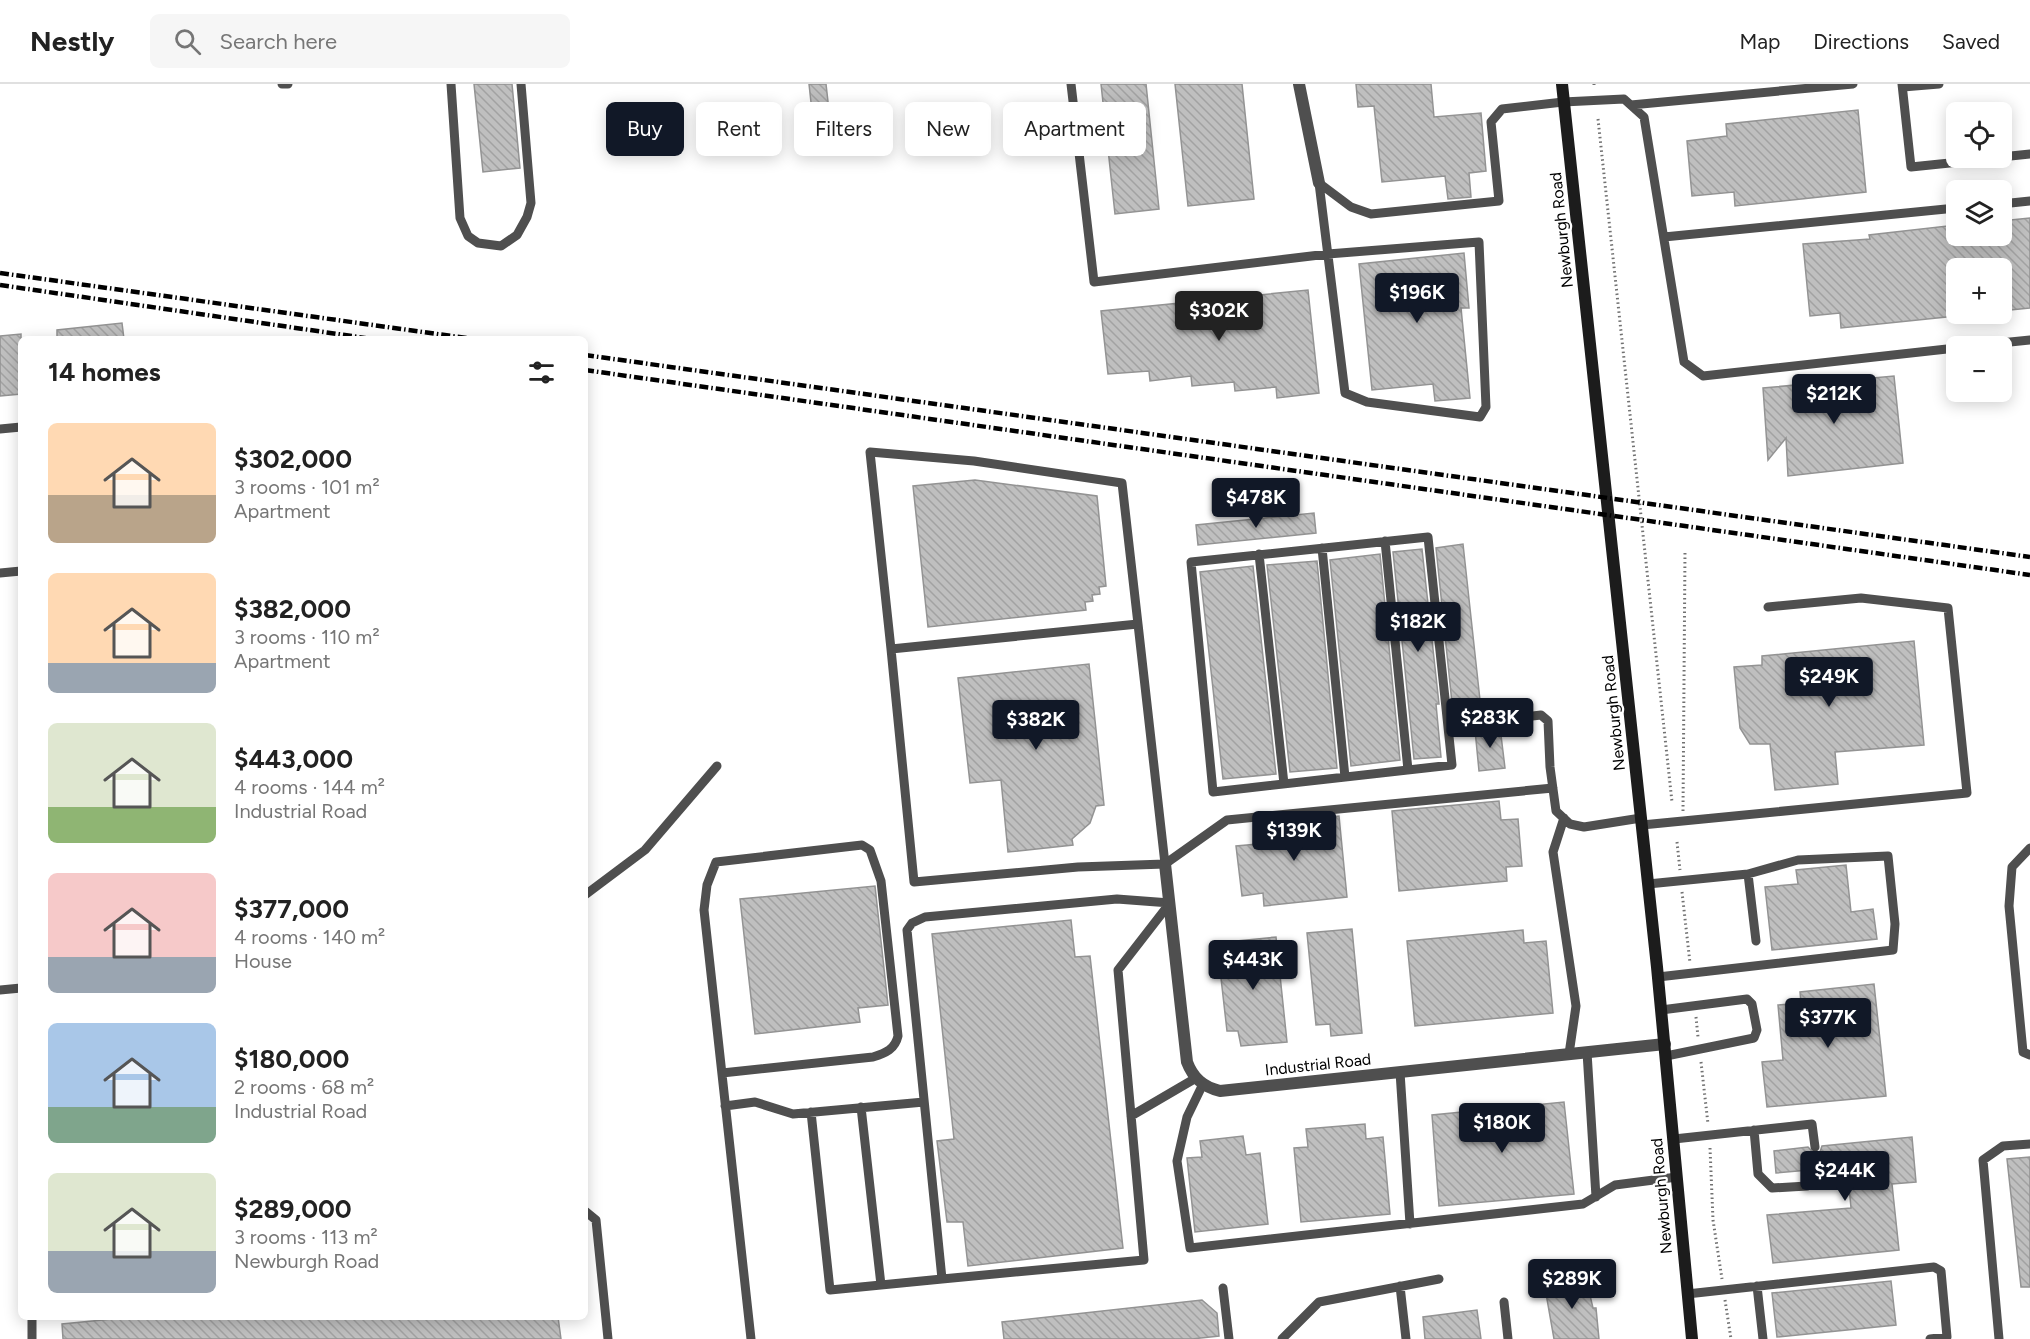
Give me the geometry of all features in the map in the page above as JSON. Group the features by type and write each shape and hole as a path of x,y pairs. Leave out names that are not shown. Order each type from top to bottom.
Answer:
{"main road":[{"name":"Newburgh Road","path":"1562,84 1642,822 1692,1339"}],"street":[{"path":"1299,84 1319,183"},
{"path":"1166,864 1187,1062 1199,1081"},
{"name":"Industrial Road","path":"1199,1081 1220,1091 1587,1052 1665,1050"}],"lane":[{"path":"282,84 288,84"},
{"path":"450,84 460,218 468,236 473,240 478,243 501,246 517,235 531,203 521,84"},
{"path":"1071,84 1094,282 1328,254 1479,242 1486,407 1480,417 1367,402 1345,393 1328,254 1319,183"},
{"path":"1631,105 1853,84"},
{"path":"1939,84 1903,86 1911,167 1946,163"},
{"path":"1319,183 1351,207 1371,214 1499,201 1491,122 1502,109 1563,102 1624,99 1644,117 1684,362 1703,376 1946,349"},
{"path":"2012,156 2030,154"},
{"path":"2012,203 2030,201"},
{"path":"1664,237 1946,209"},
{"path":"2012,342 2030,340"},
{"path":"0,429 18,427"},
{"path":"1166,864 1122,483 974,461 870,452 914,882 1078,867 1166,864 1227,820 1553,788"},
{"path":"1428,537 1452,765 1213,792 1191,562 1385,541 1428,537"},
{"path":"1385,541 1408,770"},
{"path":"1322,548 1345,777"},
{"path":"1259,554 1284,784"},
{"path":"0,573 18,571"},
{"path":"1449,726 1541,715 1548,721 1556,811 1570,824 1584,827 1682,821 1967,793 1948,608 1861,598 1768,607"},
{"path":"891,649 1138,624"},
{"path":"588,893 645,850 717,765"},
{"path":"1564,818 1553,852 1576,1006 1569,1054"},
{"path":"722,1073 873,1057 886,1053 896,1045 898,1036 881,881 870,850 862,845 716,862 707,885 704,910 751,1339"},
{"path":"2030,848 2012,867 2009,906 2023,1052 2030,1055"},
{"path":"1648,884 1748,874 1797,860 1888,856 1894,924 1893,950 1691,971 1658,977"},
{"path":"1748,874 1756,941"},
{"path":"942,1279 908,930 912,923 924,917 1117,899 1170,903"},
{"path":"811,1112 830,1290 1144,1260 1118,970 1170,903"},
{"path":"0,990 18,987"},
{"path":"1661,1010 1747,999 1752,1004 1757,1030 1754,1038 1699,1049 1665,1050"},
{"path":"1587,1052 1596,1197"},
{"path":"1400,1072 1410,1224"},
{"path":"1131,1116 1199,1081"},
{"path":"1199,1081 1187,1117 1177,1161 1190,1248 1583,1204 1615,1185 1677,1177"},
{"path":"725,1106 755,1102 793,1114 924,1102"},
{"path":"861,1107 881,1285"},
{"path":"1674,1139 1812,1124 1815,1147"},
{"path":"1754,1130 1758,1174 1772,1188 1808,1186 1813,1180 1816,1169"},
{"path":"1999,1339 1983,1160 2002,1146 2030,1144"},
{"path":"588,1213 596,1220 608,1339"},
{"path":"1687,1294 1934,1267 1941,1271 1947,1338 1930,1339"},
{"path":"1282,1339 1319,1302 1439,1279"},
{"path":"1400,1286 1406,1339"},
{"path":"1756,1286 1763,1339"},
{"path":"1223,1288 1229,1339"},
{"path":"1504,1302 1508,1339"},
{"path":"32,1320 32,1339"}],"path":[{"path":"1598,119 1672,802"},
{"path":"1682,821 1685,551"},
{"path":"1677,842 1691,971"},
{"path":"1695,1006 1714,1184 1713,1220 1731,1339"}],"building":[{"path":"474,84 512,84 520,168 483,172"},
{"path":"809,84 826,84 828,102 811,102"},
{"path":"1101,84 1146,84 1159,209 1115,214 1109,156 1146,156 1146,102 1103,102"},
{"path":"1175,84 1242,84 1254,199 1188,206"},
{"path":"1356,84 1431,84 1434,117 1481,113 1486,171 1469,173 1471,197 1448,199 1445,176 1382,182 1374,106 1358,107"},
{"path":"1858,110 1866,192 1735,206 1734,192 1692,196 1687,141 1727,136 1726,124"},
{"path":"2030,218 2030,308 2012,310 2012,258 1946,258 1946,317 1841,328 1840,313 1810,316 1803,244 1870,239 1869,235 1946,226 1946,246 2012,246 2012,220"},
{"path":"1464,253 1469,308 1461,308 1470,398 1435,401 1433,384 1372,390 1359,264"},
{"path":"1308,290 1319,393 1277,398 1276,387 1235,391 1234,382 1192,386 1191,376 1150,381 1149,371 1108,374 1101,311"},
{"path":"122,323 124,336 57,336 57,330"},
{"path":"21,334 18,336 18,394 0,396 0,336"},
{"path":"1894,376 1903,463 1788,476 1786,438 1768,460 1763,388"},
{"path":"975,480 1097,496 1106,586 1099,587 1100,594 1092,595 1093,601 1085,602 1086,610 928,627 913,486"},
{"path":"1314,513 1316,533 1198,545 1196,525"},
{"path":"1463,544 1480,700 1452,703 1436,548"},
{"path":"1422,549 1439,704 1436,704 1441,757 1414,759 1393,552"},
{"path":"1380,554 1400,760 1351,766 1330,560"},
{"path":"1317,561 1337,768 1290,772 1267,565"},
{"path":"1253,566 1276,774 1223,779 1200,572"},
{"path":"1914,641 1924,745 1835,752 1838,784 1775,790 1770,744 1750,744 1740,728 1734,667 1762,665 1762,656"},
{"path":"1089,664 1104,805 1096,806 1090,823 1072,839 1073,845 1008,852 1001,780 970,783 958,678"},
{"path":"1500,727 1505,768 1479,771 1475,730"},
{"path":"1499,801 1501,820 1518,819 1522,866 1506,867 1507,881 1399,891 1392,811"},
{"path":"1339,816 1347,897 1264,906 1263,893 1242,896 1236,846 1258,844 1256,825"},
{"path":"1846,865 1851,912 1873,909 1877,939 1772,950 1765,887 1798,884 1796,870"},
{"path":"875,886 888,1005 858,1008 860,1022 755,1034 740,899"},
{"path":"1071,920 1075,957 1090,956 1123,1248 968,1266 963,1222 947,1222 937,1141 954,1139 932,934"},
{"path":"1352,929 1362,1033 1331,1036 1330,1024 1316,1025 1307,933"},
{"path":"1523,930 1524,943 1546,941 1553,1013 1415,1026 1407,941"},
{"path":"1276,937 1287,1042 1241,1046 1238,1031 1227,1031 1217,943"},
{"path":"1874,984 1886,1096 1767,1107 1762,1062 1783,1060 1778,1005 1801,1003 1800,992"},
{"path":"1564,1102 1574,1194 1439,1206 1432,1115"},
{"path":"1365,1124 1366,1139 1383,1137 1390,1214 1301,1222 1294,1148 1308,1147 1306,1129"},
{"path":"1243,1136 1246,1155 1260,1153 1268,1224 1195,1232 1187,1158 1202,1157 1200,1141"},
{"path":"1912,1137 1916,1182 1892,1184 1899,1250 1773,1263 1767,1215 1851,1208 1847,1166 1823,1169 1815,1162 1809,1170 1776,1173 1774,1151 1808,1147 1815,1154 1820,1152 1822,1146"},
{"path":"2030,1157 2030,1287 2021,1287 2007,1159"},
{"path":"1577,1274 1578,1281 1588,1287 1593,1308 1596,1308 1599,1339 1554,1339 1545,1288 1557,1287 1557,1278"},
{"path":"1891,1281 1896,1325 1777,1337 1772,1293"},
{"path":"1202,1300 1217,1313 1219,1336 1192,1339 1004,1339 1002,1322"},
{"path":"1477,1310 1481,1339 1425,1339 1423,1317"},
{"path":"103,1320 558,1320 561,1339 63,1339 62,1324"}],"railway":[{"path":"0,273 452,336"},
{"path":"0,285 351,336"},
{"path":"588,355 2030,557"},
{"path":"588,370 2030,575"}]}
